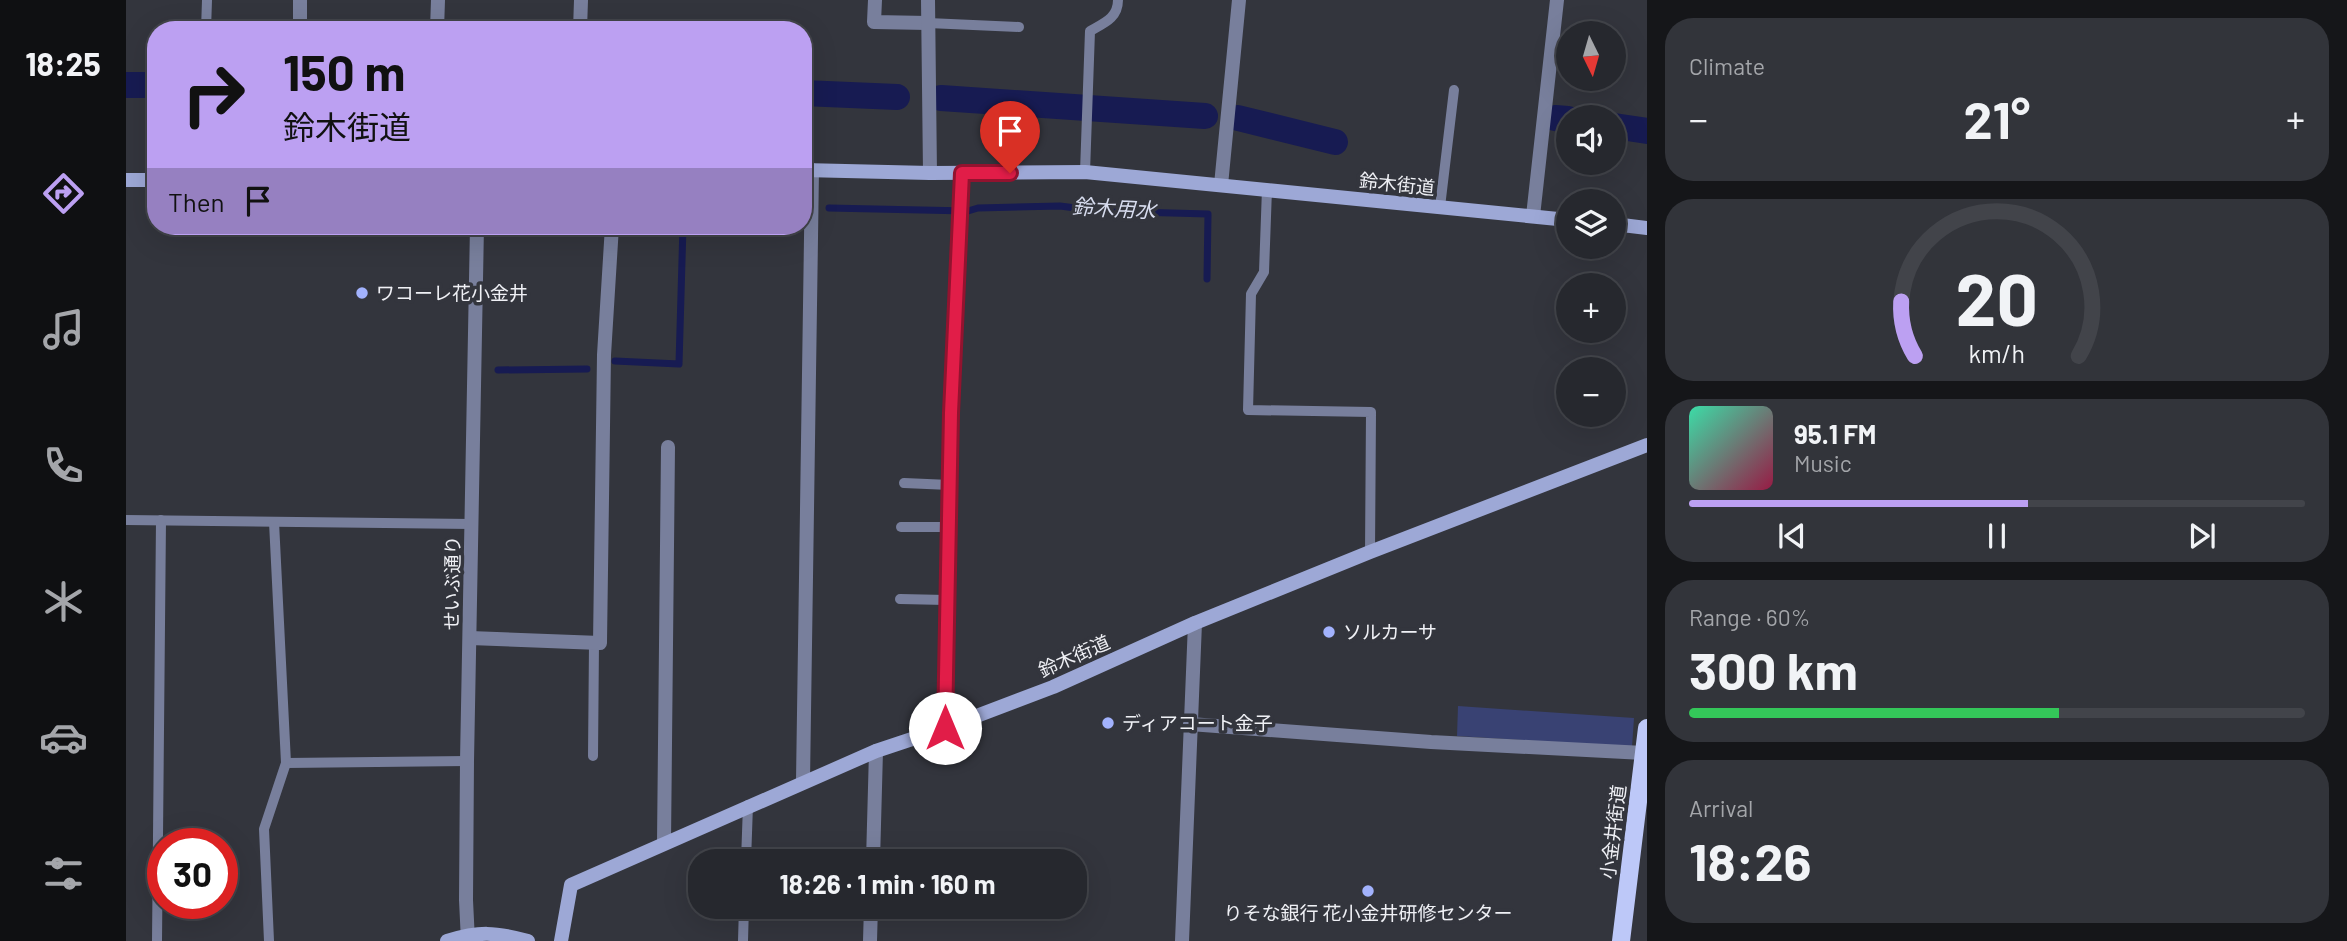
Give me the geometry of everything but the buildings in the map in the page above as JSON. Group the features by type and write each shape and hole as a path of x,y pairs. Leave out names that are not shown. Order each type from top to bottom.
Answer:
{"main road":[{"name":"鈴木街道","path":"812,170 1085,172 1556,219"},
{"path":"126,180 147,180"},
{"path":"1626,225 1647,228"},
{"name":"鈴木街道","path":"561,941 571,885 876,751 1053,687 1195,623 1647,445"},
{"name":"小金井街道","path":"1621,941 1647,727"},
{"path":"447,941 497,933 528,941"}],"street":[{"path":"300,0 300,21"},
{"path":"437,21 438,0"},
{"path":"580,0 580,21"},
{"path":"875,0 874,22 928,23"},
{"path":"928,0 930,173"},
{"path":"1220,185 1239,0"},
{"path":"1533,216 1557,0"},
{"path":"945,728 948,527 962,173"},
{"name":"せいぶ通り","path":"469,938 466,900 467,761 478,235"},
{"path":"470,638 600,643 604,355 611,235"},
{"path":"803,781 807,235"},
{"path":"664,843 668,447"},
{"path":"1182,941 1195,623"},
{"path":"1191,724 1431,742 1644,753"},
{"path":"873,849 876,751"},
{"path":"870,941 871,919"}],"lane":[{"path":"206,21 207,0"},
{"path":"1085,172 1090,31 1111,20 1118,8 1118,0"},
{"path":"928,23 1019,27"},
{"path":"1440,207 1454,90"},
{"path":"1267,189 1264,272 1251,294 1248,410 1371,412 1370,552"},
{"path":"904,483 950,485"},
{"path":"126,520 472,524"},
{"path":"157,941 161,520"},
{"path":"269,941 264,829 286,763 274,522"},
{"path":"901,527 948,527"},
{"path":"900,599 946,600"},
{"path":"593,756 594,643"},
{"path":"286,763 467,761"},
{"path":"746,849 748,805"},
{"path":"743,941 744,919"}],"shaded area":[{"path":"1458,706 1634,718 1632,747 1457,736"}],"waterway":[{"path":"126,85 147,85"},
{"path":"812,93 897,97"},
{"path":"941,98 1205,116"},
{"path":"1238,118 1335,142"},
{"path":"1626,128 1647,131"},
{"name":"鈴木用水","path":"829,208 968,211 978,208 1060,206 1099,211 1208,214 1207,279"},
{"name":"鈴木用水","path":"615,361 679,364 683,235"},
{"name":"鈴木用水","path":"498,370 587,369"}],"place":[{"name":"ワコーレ花小金井","path":"362,293"},
{"name":"ソルカーサ","path":"1329,632"},
{"name":"ディアコート金子","path":"1108,723"},
{"name":"りそな銀行 花小金井研修センター","path":"1368,891"}],"route":[{"path":"945,728 951,413 962,173 1010,173"}]}
